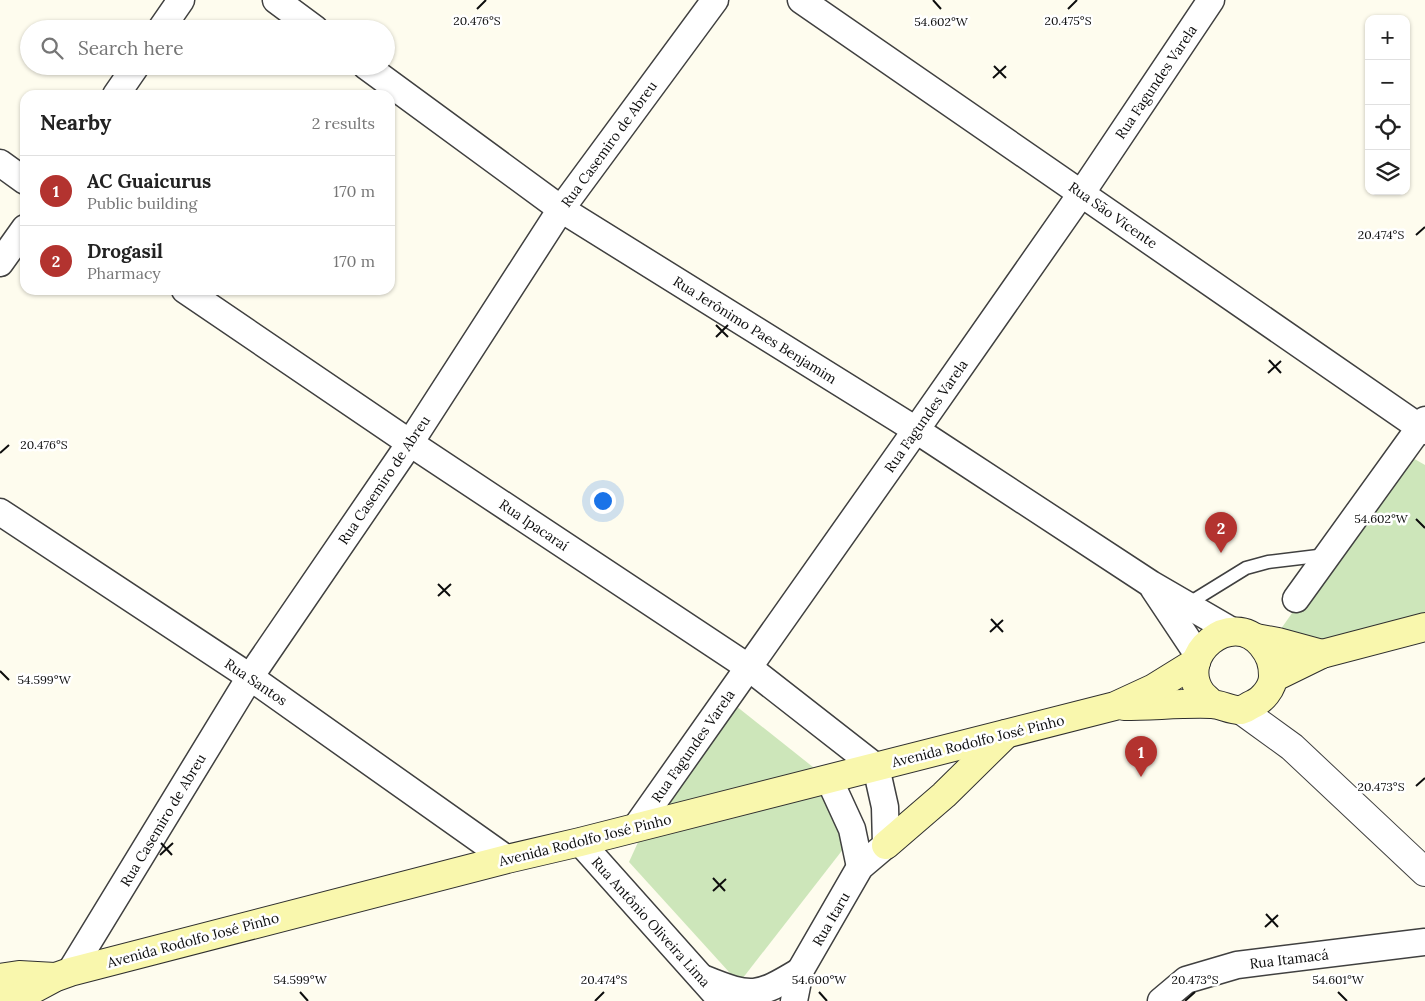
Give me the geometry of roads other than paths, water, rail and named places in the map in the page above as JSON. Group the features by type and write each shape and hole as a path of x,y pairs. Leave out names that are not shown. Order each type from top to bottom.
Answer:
{"main road":[{"path":"1273,678 1322,654 1425,627"},
{"path":"1244,635 1271,655 1273,678 1267,692 1256,704 1241,710 1212,704 1201,693 1195,678 1197,659 1206,643 1218,635 1244,635 1322,654"},
{"name":"Avenida Rodolfo José Pinho","path":"63,975 507,859 1115,706 1154,688 1197,659"},
{"name":"Avenida Rodolfo José Pinho","path":"1115,706 1212,704"},
{"path":"886,845 944,795 1006,734"},
{"path":"0,978 19,975 63,975"},
{"path":"11,1001 63,975"}],"street":[{"path":"167,20 181,0"},
{"path":"276,0 303,20"},
{"name":"Rua Casemiro de Abreu","path":"63,975 250,677 410,443 561,209 715,0"},
{"name":"Rua São Vicente","path":"801,0 1081,194 1423,426"},
{"name":"Rua Fagundes Varela","path":"636,827 1081,194 1210,0"},
{"path":"119,90 130,75"},
{"name":"Rua Jerônimo Paes Benjamim","path":"378,75 561,209 916,430 1151,584 1244,635"},
{"path":"0,163 20,177"},
{"path":"0,263 20,235"},
{"name":"Rua Ipacaraí","path":"192,295 410,443 748,667 876,767"},
{"path":"1296,599 1423,426"},
{"name":"Rua Santos","path":"0,512 250,677 507,859"},
{"name":"Rua Jerônimo Paes Benjamim","path":"1151,584 1197,659"},
{"path":"1241,710 1292,747 1425,872"},
{"path":"876,767 884,807 886,845"},
{"path":"829,779 852,830 860,867"},
{"name":"Rua Antônio Oliveira Lima","path":"580,842 722,1001"},
{"name":"Rua Itaru","path":"794,1001 800,971 860,867 886,845"},
{"name":"Rua Itamacá","path":"1161,1001 1186,980 1237,965 1425,942"},
{"name":"Rua Itaru","path":"700,976 739,992 756,993 771,988 800,971"}],"lane":[{"path":"1186,604 1246,568 1268,562 1328,555"}],"place":[{"name":"Drogasil","path":"1221,553"},
{"name":"AC Guaicurus","path":"1141,777"}]}
